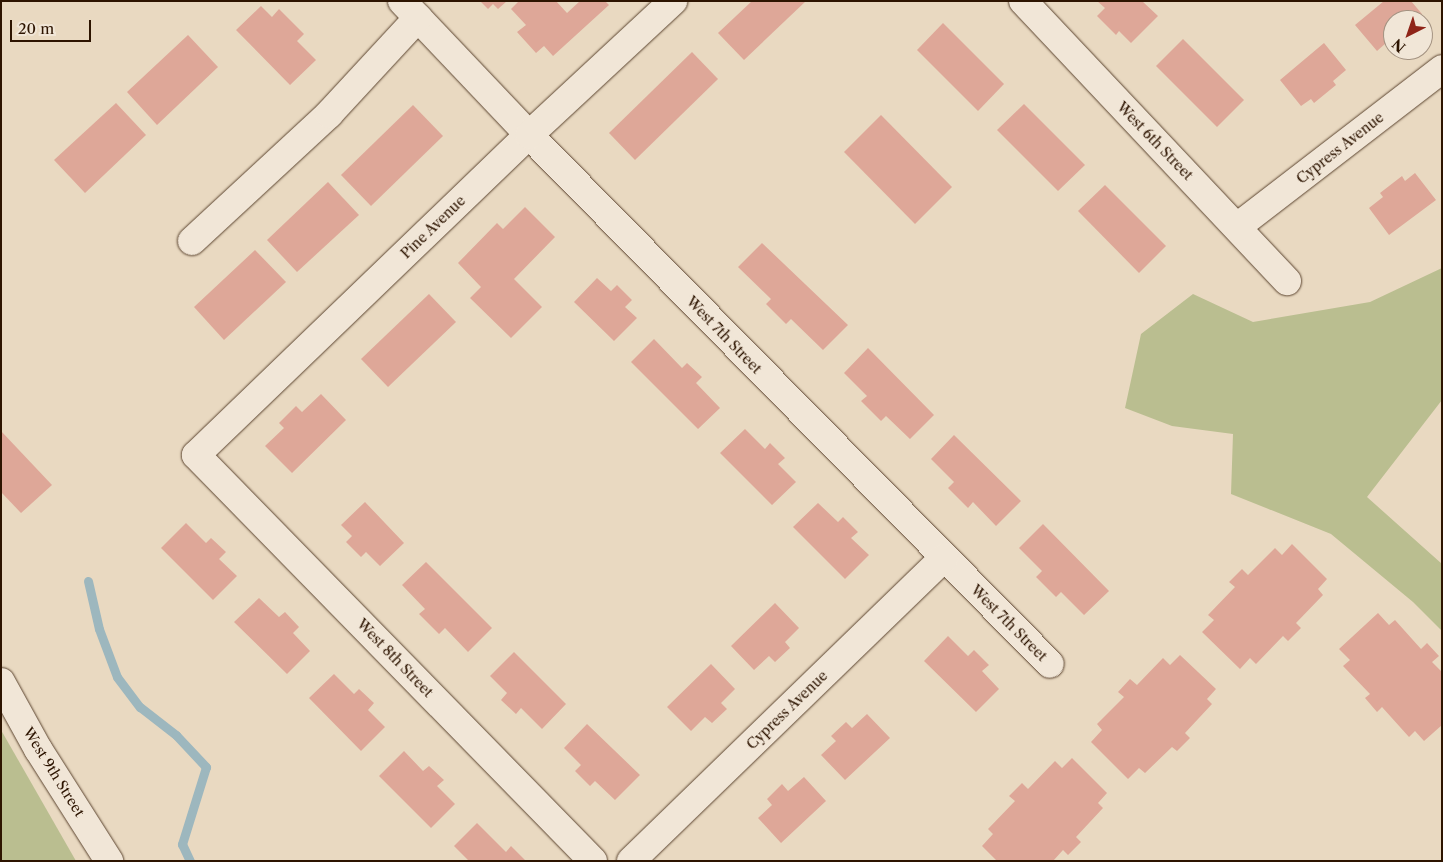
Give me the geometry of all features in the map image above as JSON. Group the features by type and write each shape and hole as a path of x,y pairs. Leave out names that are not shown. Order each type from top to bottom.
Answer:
{"street":[{"name":"Pine Avenue","path":"196,456 529,135 674,1"},
{"name":"West 6th Street","path":"1023,1 1287,281"},
{"name":"West 7th Street","path":"410,9 529,135 1050,664"},
{"path":"192,241 329,114 410,9"},
{"name":"Cypress Avenue","path":"1237,227 1442,69"},
{"name":"West 8th Street","path":"196,456 593,861"},
{"name":"Cypress Avenue","path":"631,861 944,558"},
{"name":"West 9th Street","path":"1,682 38,749 109,861"}],"green space":[{"path":"1442,268 1442,400 1367,497 1442,564 1442,631 1413,602 1331,534 1231,494 1233,434 1172,426 1125,408 1141,334 1193,294 1253,322 1370,302"},
{"path":"1,730 76,861 1,861"}],"building":[{"path":"480,1 507,1 498,9 493,4 488,9"},
{"path":"519,1 556,1 567,13 580,1 605,1 609,5 553,56 544,46 536,53 517,32 526,25 511,9"},
{"path":"752,1 806,1 744,60 718,33"},
{"path":"1097,1 1142,1 1158,16 1131,43 1119,31 1116,35 1097,16 1105,8"},
{"path":"1384,1 1411,1 1419,10 1383,10 1383,46 1377,51 1355,25"},
{"path":"261,6 272,17 279,9 304,34 297,41 316,60 290,85 236,30"},
{"path":"943,23 1004,84 978,111 917,50"},
{"path":"188,35 218,67 157,125 127,92"},
{"path":"1183,39 1244,100 1217,127 1156,66"},
{"path":"1324,43 1346,70 1333,81 1336,85 1314,103 1311,99 1301,106 1280,80"},
{"path":"692,52 718,79 635,160 609,133"},
{"path":"116,103 146,135 85,193 54,160"},
{"path":"1024,104 1085,165 1058,191 997,130"},
{"path":"413,105 443,136 371,206 341,175"},
{"path":"881,115 952,187 915,224 844,152"},
{"path":"1415,173 1436,200 1389,235 1369,208 1383,197 1380,193 1402,176 1405,181"},
{"path":"328,182 359,215 297,272 267,240"},
{"path":"1105,185 1166,246 1139,273 1078,211"},
{"path":"525,207 555,237 514,279 542,307 511,338 470,298 481,287 458,263 497,223 503,229"},
{"path":"762,243 848,325 823,350 791,319 786,324 766,304 771,299 738,267"},
{"path":"255,250 286,282 224,340 194,307"},
{"path":"597,278 611,291 617,285 632,300 625,307 637,318 614,341 574,302"},
{"path":"429,294 456,322 388,387 361,359"},
{"path":"654,339 682,368 687,363 702,377 696,383 720,408 698,429 631,362"},
{"path":"868,348 934,415 910,439 886,416 881,421 861,401 867,396 844,373"},
{"path":"321,394 346,420 292,473 265,446 284,428 279,423 296,406 302,412"},
{"path":"745,429 765,449 770,443 785,458 778,464 796,482 772,505 720,453"},
{"path":"1,431 52,485 21,513 1,492"},
{"path":"954,435 1021,501 996,526 973,502 968,508 948,488 954,482 931,459"},
{"path":"365,502 404,543 380,566 366,552 361,557 346,542 352,536 341,525"},
{"path":"818,503 838,522 843,517 858,532 851,538 869,555 845,579 793,527"},
{"path":"186,523 206,543 211,538 226,552 219,559 237,576 213,600 161,548"},
{"path":"1043,524 1109,591 1084,615 1061,592 1056,597 1036,577 1042,571 1019,548"},
{"path":"1292,544 1327,579 1318,589 1323,595 1296,623 1301,628 1288,641 1283,636 1256,664 1250,658 1240,669 1202,632 1214,620 1208,615 1235,587 1229,582 1242,569 1248,575 1275,548 1282,555"},
{"path":"426,562 492,628 468,652 445,628 439,634 419,614 425,609 402,585"},
{"path":"259,598 279,617 285,612 299,627 293,633 310,651 287,674 234,622"},
{"path":"775,603 799,628 785,642 790,648 775,662 769,656 754,670 731,646"},
{"path":"1378,613 1389,625 1395,620 1421,649 1427,643 1439,656 1432,662 1442,672 1442,725 1424,741 1415,731 1409,737 1382,707 1377,712 1365,698 1370,694 1343,666 1350,660 1339,649"},
{"path":"948,636 968,656 974,650 989,665 982,671 999,689 976,712 924,661"},
{"path":"514,652 566,704 542,729 521,708 516,714 501,700 507,693 490,676"},
{"path":"1180,655 1216,689 1207,699 1212,704 1185,733 1190,738 1177,751 1172,747 1145,773 1139,768 1128,779 1091,742 1102,730 1097,724 1124,697 1118,692 1130,679 1137,685 1163,658 1170,665"},
{"path":"711,664 735,689 721,703 727,709 712,723 705,717 691,731 667,707"},
{"path":"334,674 354,694 359,689 374,703 368,710 385,727 361,751 309,698"},
{"path":"867,714 890,738 845,780 821,755 836,741 831,736 846,722 852,728"},
{"path":"587,724 640,775 615,800 595,781 590,786 575,771 581,765 564,748"},
{"path":"404,751 423,771 429,766 444,780 437,786 455,804 431,828 379,776"},
{"path":"1072,758 1107,793 1098,803 1103,808 1076,837 1081,842 1068,855 1063,850 1053,861 997,861 982,846 993,834 988,829 1015,801 1009,796 1022,783 1028,789 1055,761 1062,768"},
{"path":"804,777 826,801 781,843 758,818 772,805 767,799 782,784 788,791"},
{"path":"477,823 506,852 511,846 526,861 469,861 454,846"}],"waterway":[{"path":"88,581 99,629 117,677 140,707 176,735 206,767 182,844 190,861"}]}
